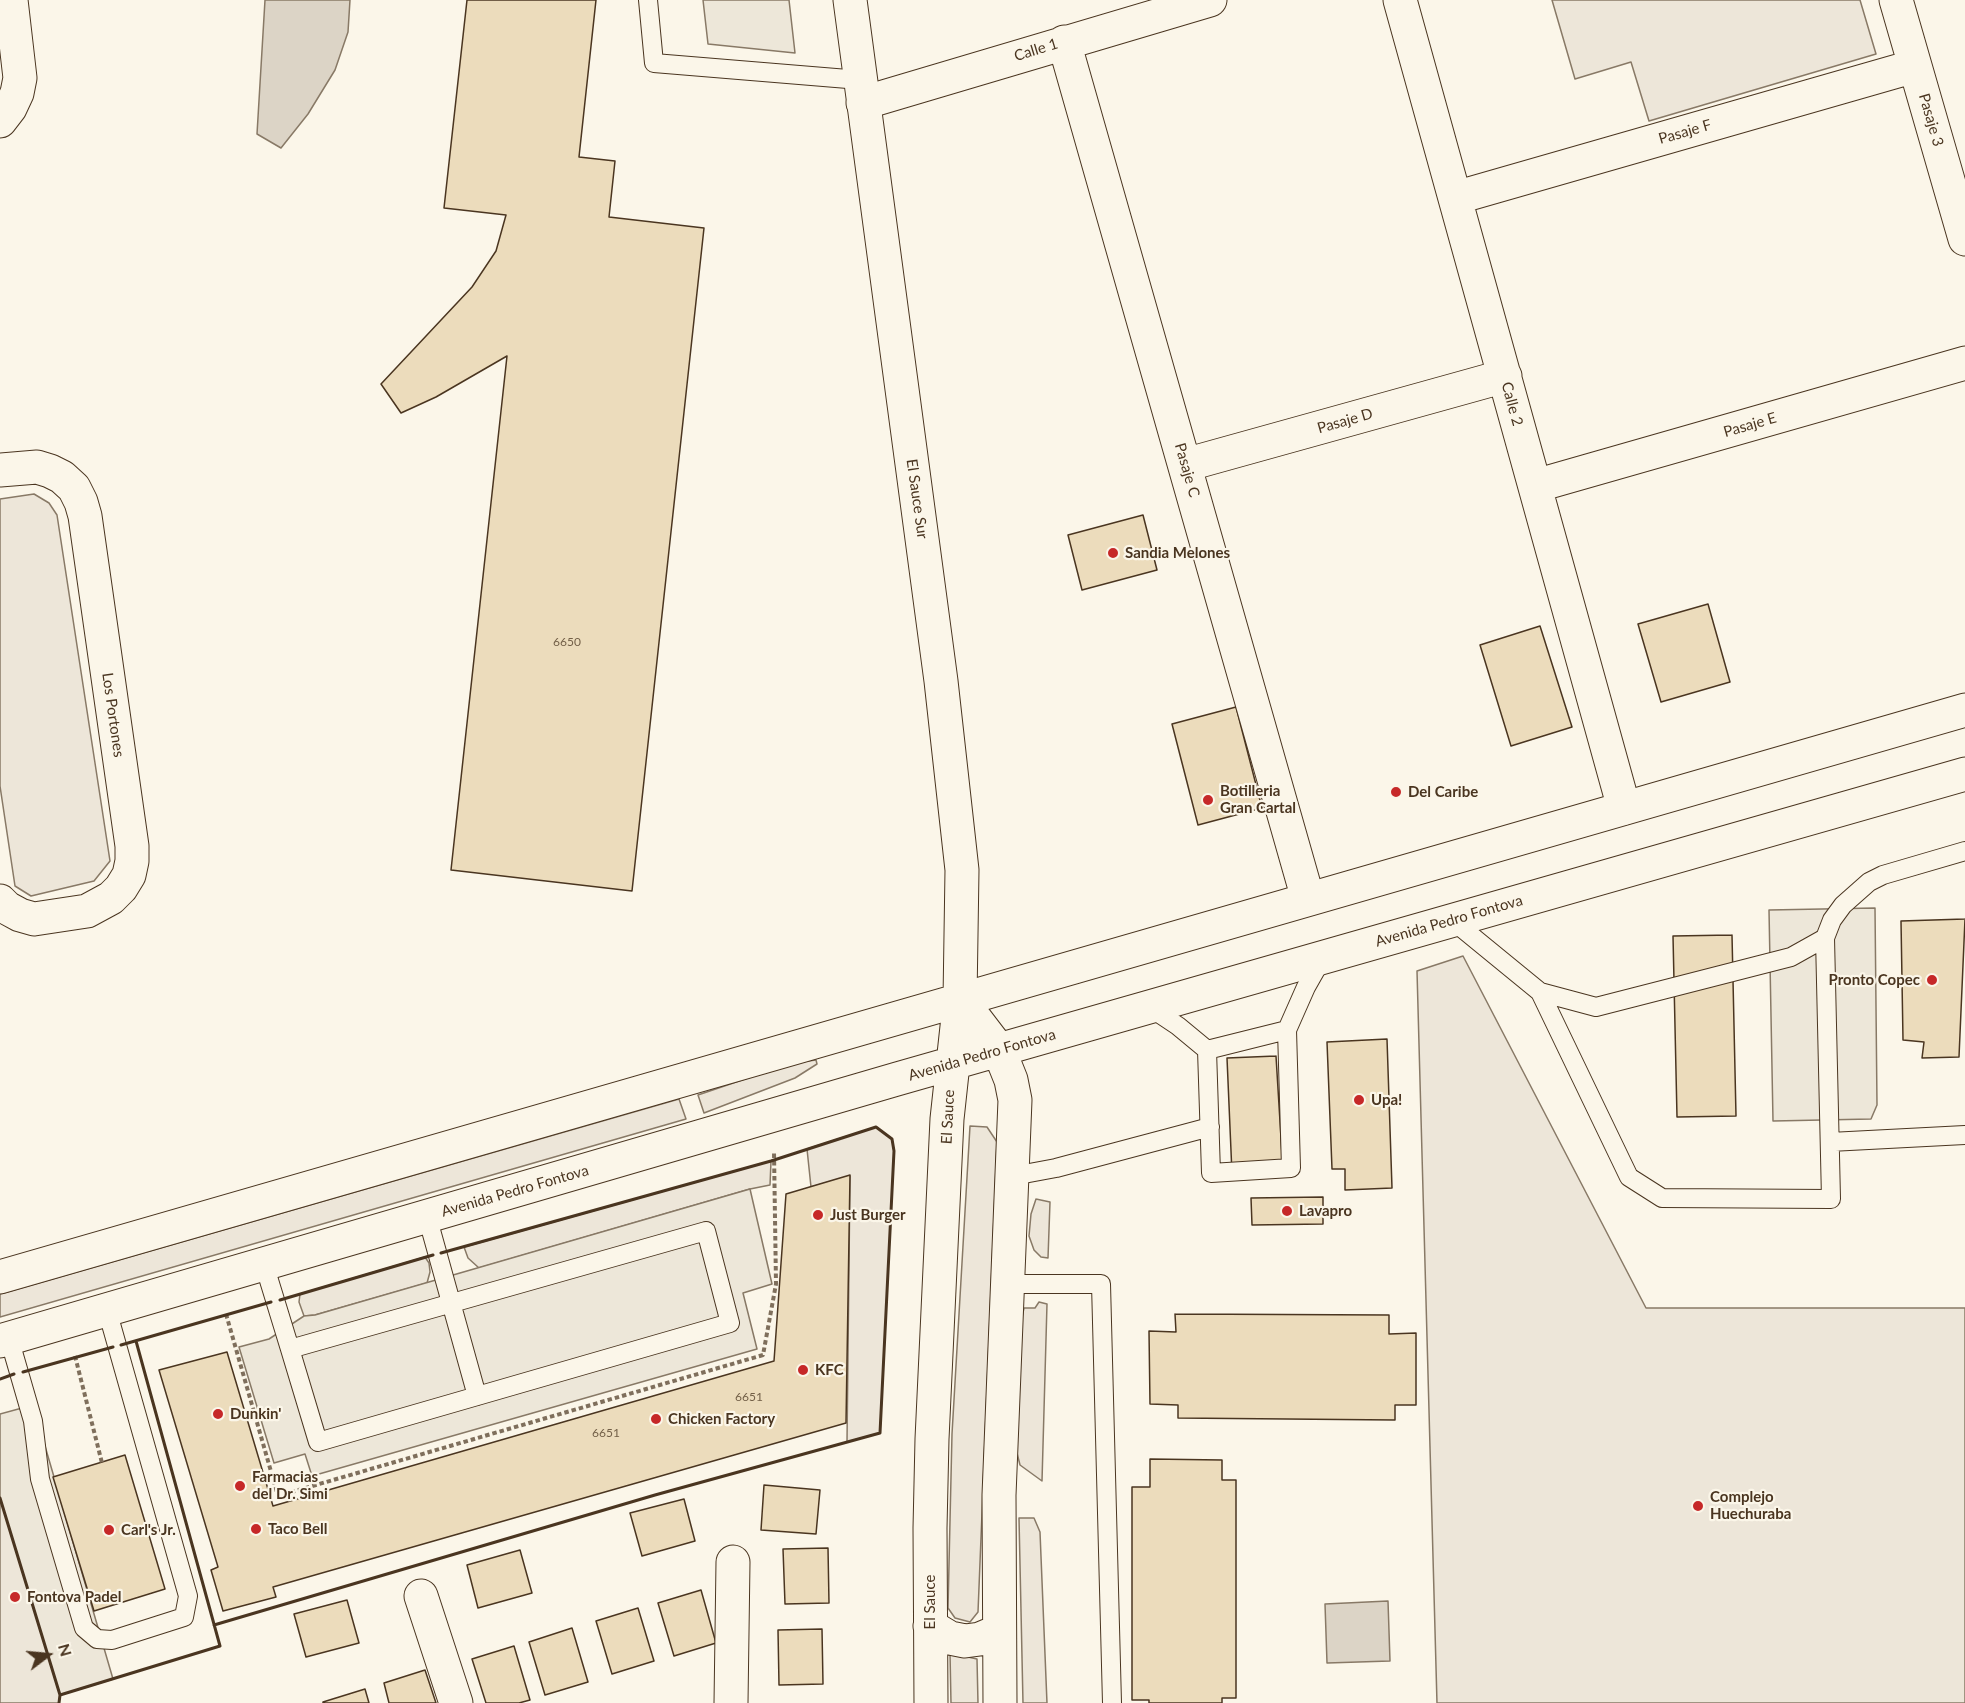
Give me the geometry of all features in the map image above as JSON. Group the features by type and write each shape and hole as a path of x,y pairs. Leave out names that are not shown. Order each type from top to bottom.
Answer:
{"street":[{"path":"0,121 10,108 17,93 20,78 11,0"},
{"name":"El Sauce Sur","path":"850,0 956,797 962,870 960,999"},
{"name":"Calle 1","path":"862,91 1064,42 1210,0"},
{"name":"Calle 2","path":"1400,0 1624,808"},
{"name":"Pasaje 3","path":"1896,0 1965,239"},
{"name":"Pasaje C","path":"1064,42 1308,899"},
{"name":"Pasaje F","path":"1455,198 1916,66"},
{"name":"Pasaje E","path":"1535,486 1965,363"},
{"name":"Pasaje D","path":"1185,465 1505,376"},
{"name":"Los Portones","path":"0,470 37,467 50,471 62,477 74,488 81,502 85,516 117,740 132,846 132,861 129,875 122,888 111,898 87,911 33,919 20,915 0,901"},
{"path":"0,1277 1965,710"},
{"name":"Avenida Pedro Fontova","path":"4,1340 999,1050 1867,804 1965,774"},
{"path":"960,999 999,1050 1011,1080 1015,1100 999,1495 1000,1703"},
{"name":"El Sauce","path":"931,1703 932,1439 947,1119 960,999"},
{"path":"732,1703 733,1562"},
{"path":"421,1596 456,1703"},
{"path":"930,1626 950,1638 965,1641 980,1639 999,1631"}],"lane":[{"path":"648,0 654,63 762,73 862,91"},
{"path":"1540,992 1629,1177 1662,1198 1831,1199 1825,938 1832,920 1843,905 1856,891 1869,882 1883,875 1965,851"},
{"path":"1452,920 1540,992 1596,1007 1791,957 1825,938"},
{"path":"1151,1008 1178,1026 1207,1050 1211,1173 1291,1168 1287,1030 1306,987 1323,957"},
{"path":"1207,1050 1287,1030"},
{"path":"1012,1176 1056,1168 1210,1127"},
{"path":"1830,1142 1965,1135"},
{"path":"427,1216 477,1396"},
{"path":"264,1264 318,1442 730,1323 706,1231 290,1349"},
{"path":"1009,1284 1101,1284 1112,1703"},
{"path":"4,1340 33,1421 40,1479 84,1628 97,1639 112,1640 184,1617 188,1596 107,1310"}],"path":[{"path":"73,1349 102,1463"}],"shaded area":[{"path":"265,0 350,0 348,32 335,70 308,114 281,148 257,134"},
{"path":"703,0 789,0 795,53 708,44"},
{"path":"1552,0 1860,0 1876,54 1649,121 1631,62 1575,79"},
{"path":"34,494 49,503 57,515 110,861 94,881 31,896 15,886 0,786 0,499"},
{"path":"1875,908 1877,1105 1871,1119 1773,1121 1769,910"},
{"name":"Complejo Huechuraba","path":"1463,956 1646,1308 1965,1308 1965,1703 1437,1703 1417,971"},
{"path":"816,1060 817,1064 795,1078 704,1113 698,1095 792,1063"},
{"path":"679,1099 686,1119 0,1317 0,1294"},
{"path":"970,1126 987,1127 997,1142 978,1612 970,1622 955,1618 948,1608 952,1434"},
{"path":"876,1127 892,1139 894,1151 880,1433 847,1442 850,1176 811,1187 807,1149"},
{"path":"771,1161 770,1185 479,1268 468,1258 464,1247"},
{"path":"750,1189 772,1284 743,1293 757,1349 312,1476 305,1454 274,1463 239,1347 269,1339 304,1316 315,1315"},
{"path":"1036,1199 1050,1202 1048,1258 1041,1257 1034,1250 1029,1236 1031,1214"},
{"path":"425,1257 429,1263 430,1272 427,1283 315,1315 304,1316 299,1302 300,1294"},
{"path":"1039,1302 1047,1304 1042,1481 1020,1465 1016,1449 1022,1317 1024,1308 1035,1308"},
{"path":"33,1405 113,1679 60,1695 0,1498 0,1414"},
{"name":"Fontova Padel","path":"0,1498 60,1695 59,1703 0,1703"},
{"path":"1019,1518 1034,1518 1040,1532 1047,1703 1023,1703"},
{"path":"1388,1601 1390,1661 1327,1663 1325,1604"},
{"path":"950,1653 977,1659 978,1703 951,1703"}],"building":[{"path":"467,0 596,0 579,157 615,161 609,217 704,228 632,891 451,870 507,356 436,397 401,413 381,384 472,287 496,251 506,215 444,208"},
{"name":"Sandia Melones","path":"1143,515 1157,570 1082,590 1068,535"},
{"path":"1708,604 1730,682 1661,702 1638,624"},
{"path":"1540,626 1572,727 1511,746 1480,645"},
{"path":"1236,707 1262,808 1198,825 1172,724"},
{"path":"1965,919 1959,1057 1922,1058 1924,1042 1903,1040 1901,921"},
{"path":"1732,935 1736,1116 1677,1117 1673,936"},
{"path":"1387,1039 1392,1188 1345,1190 1345,1169 1332,1169 1327,1042"},
{"path":"1276,1056 1283,1171 1232,1174 1227,1058"},
{"path":"850,1175 846,1423 273,1587 276,1597 223,1611 211,1570 218,1567 159,1370 227,1352 273,1506 774,1361 786,1194"},
{"name":"Lavapro","path":"1323,1197 1323,1224 1252,1225 1251,1198"},
{"path":"1175,1314 1389,1315 1389,1334 1416,1333 1416,1405 1395,1405 1395,1420 1178,1418 1178,1405 1150,1404 1149,1331 1176,1332"},
{"path":"125,1455 165,1589 94,1611 53,1477"},
{"path":"1150,1459 1222,1460 1222,1480 1236,1480 1236,1698 1222,1698 1222,1703 1149,1703 1149,1700 1132,1700 1132,1487 1150,1487"},
{"path":"764,1485 820,1490 816,1534 761,1530"},
{"path":"684,1499 695,1541 642,1556 630,1513"},
{"path":"828,1548 829,1603 785,1604 783,1549"},
{"path":"520,1550 532,1593 478,1608 467,1565"},
{"path":"701,1590 716,1643 674,1656 658,1603"},
{"path":"347,1600 359,1643 306,1657 294,1614"},
{"path":"638,1608 654,1661 612,1674 596,1621"},
{"path":"572,1628 588,1682 545,1695 529,1642"},
{"path":"822,1629 823,1684 779,1685 778,1630"},
{"path":"514,1646 530,1700 519,1703 486,1703 472,1659"},
{"path":"425,1670 436,1703 389,1703 384,1683"},
{"path":"365,1689 369,1703 323,1703 323,1702"}],"wall":[{"path":"214,1625 655,1495 880,1433 894,1151 892,1139 876,1127 771,1161 441,1253"},
{"path":"280,1300 433,1255"},
{"path":"121,1345 271,1302"},
{"path":"0,1498 60,1695 220,1646 136,1341"},
{"path":"23,1372 113,1347"},
{"path":"0,1379 14,1374"},
{"path":"59,1703 60,1695"}],"place":[{"name":"Sandia Melones","path":"1113,553"},
{"name":"Del Caribe","path":"1396,792"},
{"name":"Botilleria Gran Cartal","path":"1208,800"},
{"name":"Pronto Copec","path":"1932,980"},
{"name":"Upa!","path":"1359,1100"},
{"name":"Lavapro","path":"1287,1211"},
{"name":"Just Burger","path":"818,1215"},
{"name":"KFC","path":"803,1370"},
{"name":"Dunkin'","path":"218,1414"},
{"name":"Chicken Factory","path":"656,1419"},
{"name":"Farmacias del Dr. Simi","path":"240,1486"},
{"name":"Complejo Huechuraba","path":"1698,1506"},
{"name":"Taco Bell","path":"256,1529"},
{"name":"Carl's Jr.","path":"109,1530"},
{"name":"Fontova Padel","path":"15,1597"}]}
